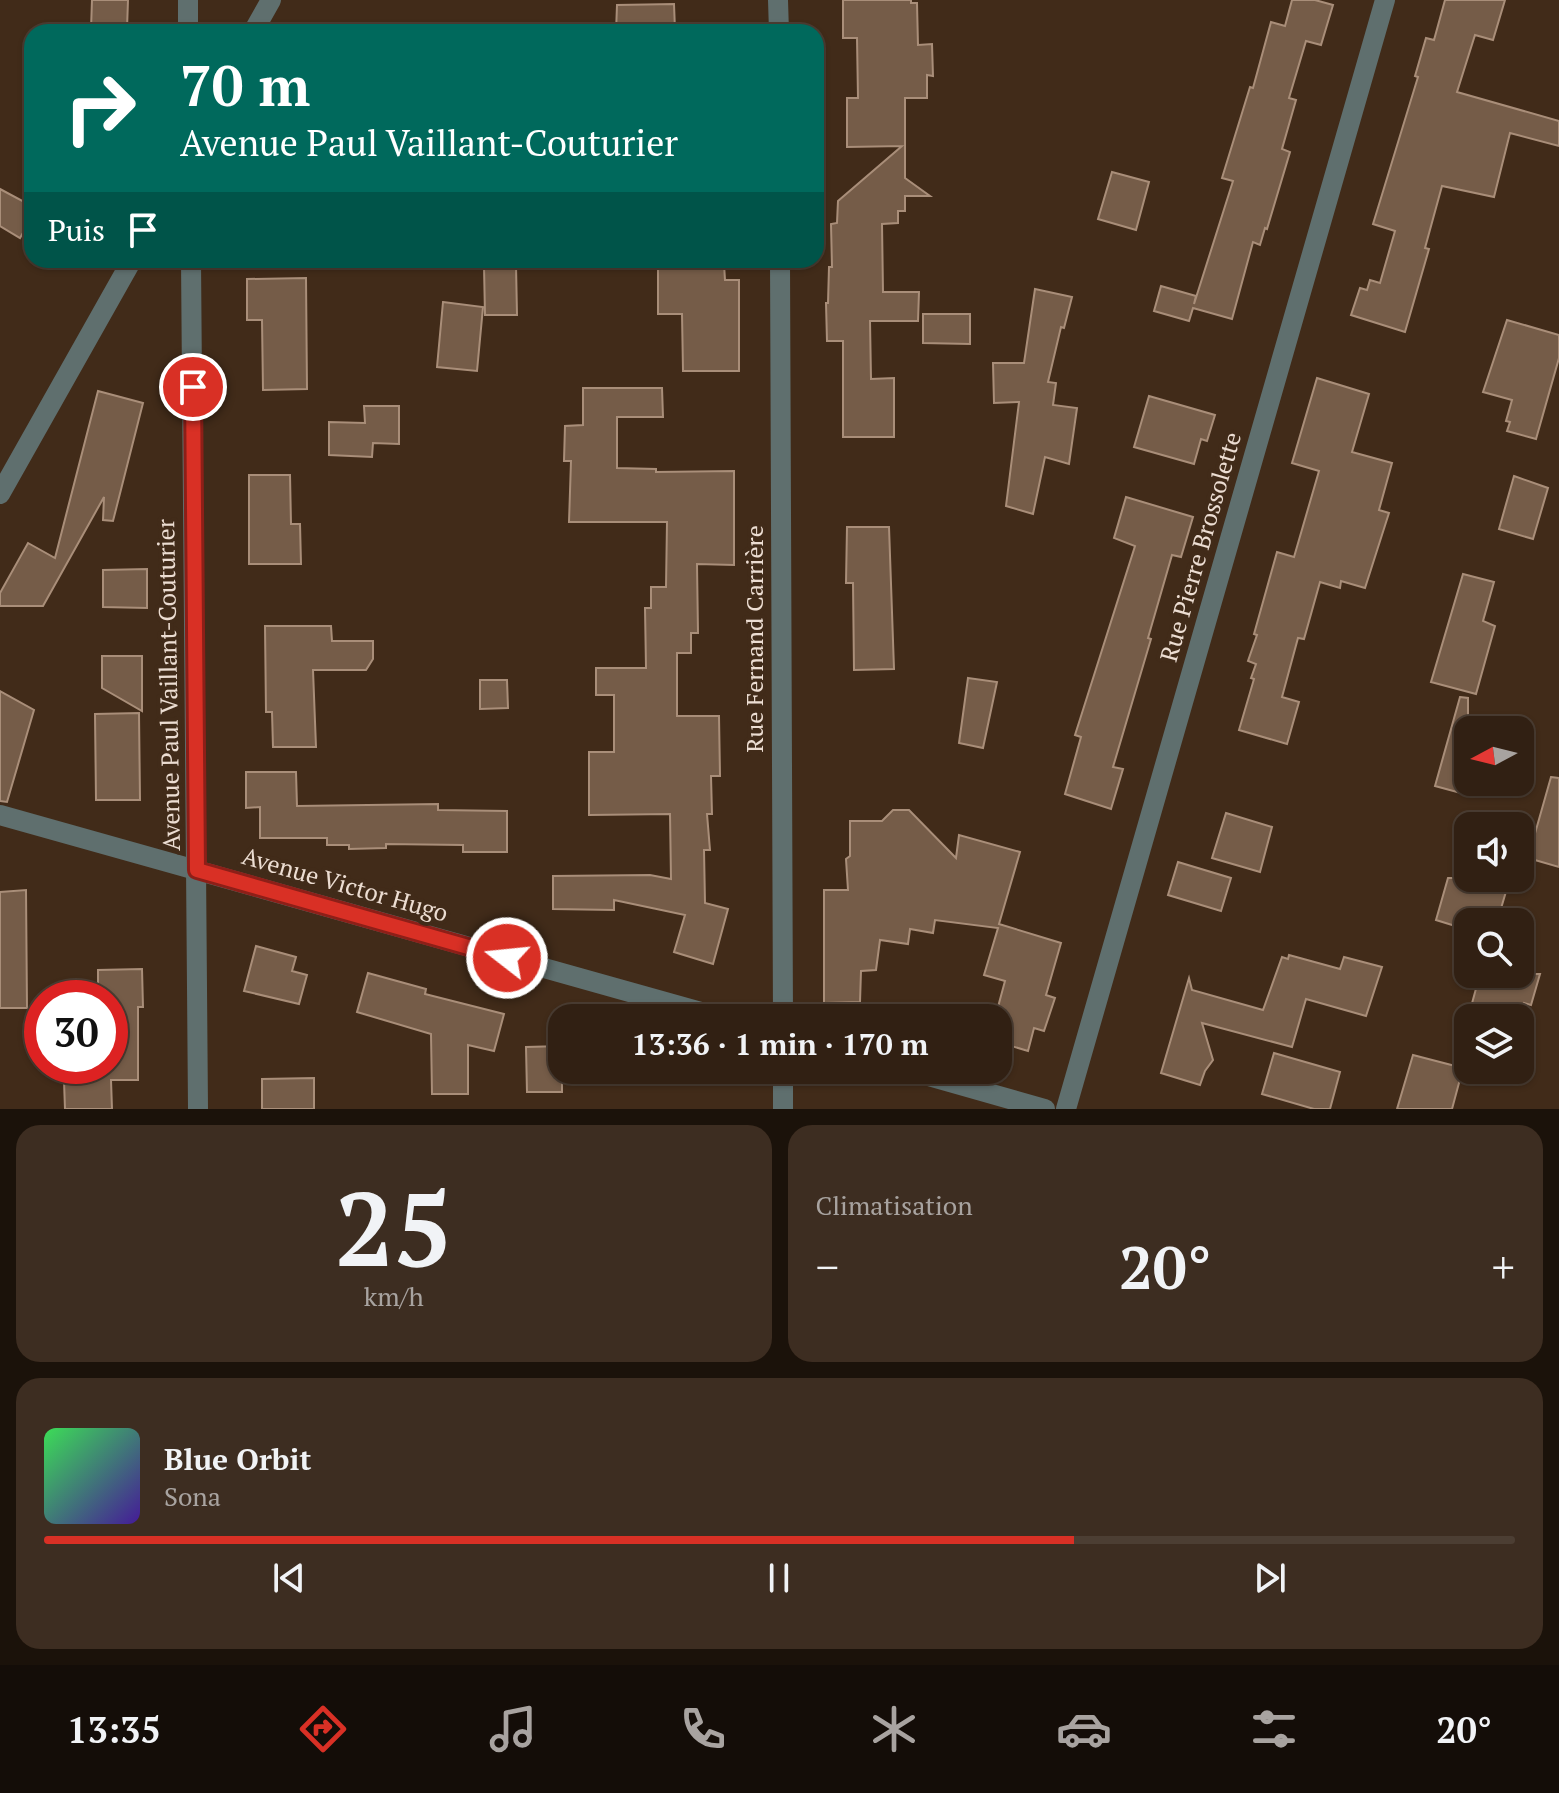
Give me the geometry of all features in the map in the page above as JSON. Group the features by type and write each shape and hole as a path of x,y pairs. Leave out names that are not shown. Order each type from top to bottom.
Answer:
{"street":[{"path":"188,0 188,24"},
{"path":"258,24 271,0"},
{"path":"778,0 779,24"},
{"name":"Rue Pierre Brossolette","path":"1066,1109 1385,0"},
{"path":"0,494 127,268"},
{"name":"Avenue Paul Vaillant-Couturier","path":"191,268 198,1109"},
{"name":"Rue Fernand Carrière","path":"780,268 783,1004"},
{"name":"Avenue Victor Hugo","path":"0,815 672,1004"},
{"path":"783,1084 783,1109"},
{"path":"957,1084 1045,1109"}],"building":[{"path":"92,0 128,0 127,24 91,24"},
{"path":"843,0 911,0 911,3 917,3 918,45 932,44 933,76 927,75 927,98 905,98 905,178 930,196 905,196 905,211 898,211 898,223 882,224 883,292 919,292 918,321 870,321 871,379 894,378 894,437 843,437 843,341 827,341 826,303 829,267 832,267 831,224 837,223 838,201 902,146 847,147 847,98 858,98 857,38 843,38"},
{"path":"1292,0 1315,0 1333,5 1321,45 1306,41 1289,98 1296,100 1282,149 1290,152 1267,229 1260,245 1253,242 1232,319 1193,308 1189,321 1154,311 1161,286 1196,296 1194,304 1233,181 1222,178 1250,87 1253,88 1271,22 1285,26"},
{"path":"1445,0 1505,0 1493,40 1475,35 1457,92 1559,121 1559,146 1510,133 1494,197 1442,186 1425,248 1429,249 1405,332 1351,315 1360,288 1367,290 1370,280 1380,283 1395,231 1373,224 1418,77 1415,76 1426,38 1434,40"},
{"path":"674,4 675,24 616,24 617,5"},
{"path":"1112,172 1149,182 1136,230 1098,219"},
{"path":"0,189 24,202 24,231 20,238 0,226"},
{"path":"484,268 516,268 517,315 485,315"},
{"path":"658,268 724,268 725,280 739,280 739,371 683,371 682,314 658,314"},
{"path":"306,278 307,389 263,390 262,320 247,320 247,279"},
{"path":"1035,289 1072,297 1064,328 1061,327 1048,382 1056,383 1053,405 1077,408 1069,464 1045,457 1033,514 1006,506 1019,402 994,403 993,363 1024,363"},
{"path":"443,302 483,307 477,371 437,367"},
{"path":"923,314 970,314 970,344 923,343"},
{"path":"1507,320 1559,335 1559,358 1536,439 1507,431 1510,422 1506,421 1512,400 1483,392"},
{"path":"1317,378 1369,394 1352,452 1392,463 1379,510 1389,513 1365,588 1341,581 1340,588 1320,582 1304,639 1298,638 1282,697 1299,702 1287,744 1239,730 1256,664 1248,661 1277,552 1294,557 1319,471 1292,463"},
{"path":"583,388 662,388 663,417 617,417 617,468 656,469 656,472 734,471 734,565 697,564 698,633 691,633 691,653 677,653 677,716 719,716 720,776 711,776 712,814 707,814 710,850 704,850 705,903 728,909 713,964 674,952 685,915 614,900 614,910 553,909 553,876 650,875 671,879 670,814 589,815 589,752 614,752 614,695 596,695 596,668 646,668 645,608 651,608 651,587 666,587 667,522 569,522 571,461 564,461 565,426 583,425"},
{"path":"98,391 143,403 113,521 103,520 104,497 43,606 0,606 0,593 28,543 55,558"},
{"path":"1149,396 1215,415 1207,441 1201,439 1194,464 1134,447"},
{"path":"364,406 399,406 399,444 373,443 372,457 329,455 329,422 365,423"},
{"path":"249,475 290,475 291,524 300,524 301,564 249,564"},
{"path":"1514,476 1548,488 1533,539 1499,529"},
{"path":"1126,497 1193,517 1181,557 1172,555 1148,638 1151,639 1113,767 1123,769 1111,809 1065,794 1081,737 1075,735 1135,546 1114,538"},
{"path":"847,527 889,527 894,669 854,670 853,583 846,583"},
{"path":"147,569 147,608 103,607 103,570"},
{"path":"1463,574 1494,582 1483,621 1495,626 1476,694 1431,682"},
{"path":"265,626 331,626 332,641 373,641 373,659 366,670 313,670 316,747 273,747 272,712 266,712"},
{"path":"102,656 142,656 142,711 102,688"},
{"path":"968,678 997,682 983,748 959,743"},
{"path":"480,680 507,680 508,708 480,709"},
{"path":"0,691 34,710 7,802 0,801"},
{"path":"1460,697 1468,698 1468,716 1455,716"},
{"path":"139,713 140,800 96,800 95,714"},
{"path":"1454,718 1454,791 1435,786"},
{"path":"246,772 296,772 297,806 438,804 438,810 507,811 507,852 463,852 463,845 386,844 386,848 349,849 349,845 327,845 327,838 260,838 260,807 246,808"},
{"path":"1551,777 1559,778 1559,867 1534,860 1534,837"},
{"path":"893,810 909,810 956,858 959,835 1020,852 999,924 1061,943 1046,995 1055,998 1044,1031 1034,1028 1028,1051 1012,1046 1012,1004 999,1004 1005,981 984,975 998,928 935,920 933,933 910,929 908,944 880,940 876,970 861,971 860,1002 824,1003 824,890 848,890 846,859 850,856 850,821 882,821"},
{"path":"1226,813 1272,827 1260,872 1212,858"},
{"path":"1178,862 1231,878 1221,911 1168,895"},
{"path":"1448,878 1454,878 1454,892 1506,892 1501,908 1454,908 1454,926 1436,920"},
{"path":"26,890 24,1008 0,1008 0,892"},
{"path":"256,946 296,957 292,971 307,975 299,1004 244,991"},
{"path":"1289,955 1340,969 1344,957 1382,967 1366,1016 1306,999 1292,1047 1202,1023 1213,1060 1200,1085 1161,1073 1189,978 1192,990 1263,1010 1282,957 1288,959"},
{"path":"142,969 143,1007 138,1007 138,1080 128,1080 128,980 98,980 98,970"},
{"path":"368,973 426,989 425,994 504,1014 494,1051 468,1045 468,1094 432,1094 431,1034 357,1012"},
{"path":"1534,974 1540,974 1531,1004 1472,1004 1476,988 1534,988"},
{"path":"548,1046 548,1084 562,1084 562,1092 527,1092 526,1047"},
{"path":"1274,1053 1340,1072 1330,1109 1314,1109 1262,1094"},
{"path":"1413,1055 1454,1066 1454,1084 1459,1084 1452,1109 1397,1109"},
{"path":"314,1078 314,1109 262,1109 262,1079"},
{"path":"64,1084 111,1084 112,1109 65,1109"}],"route":[{"path":"193,387 197,870 507,958"}]}
